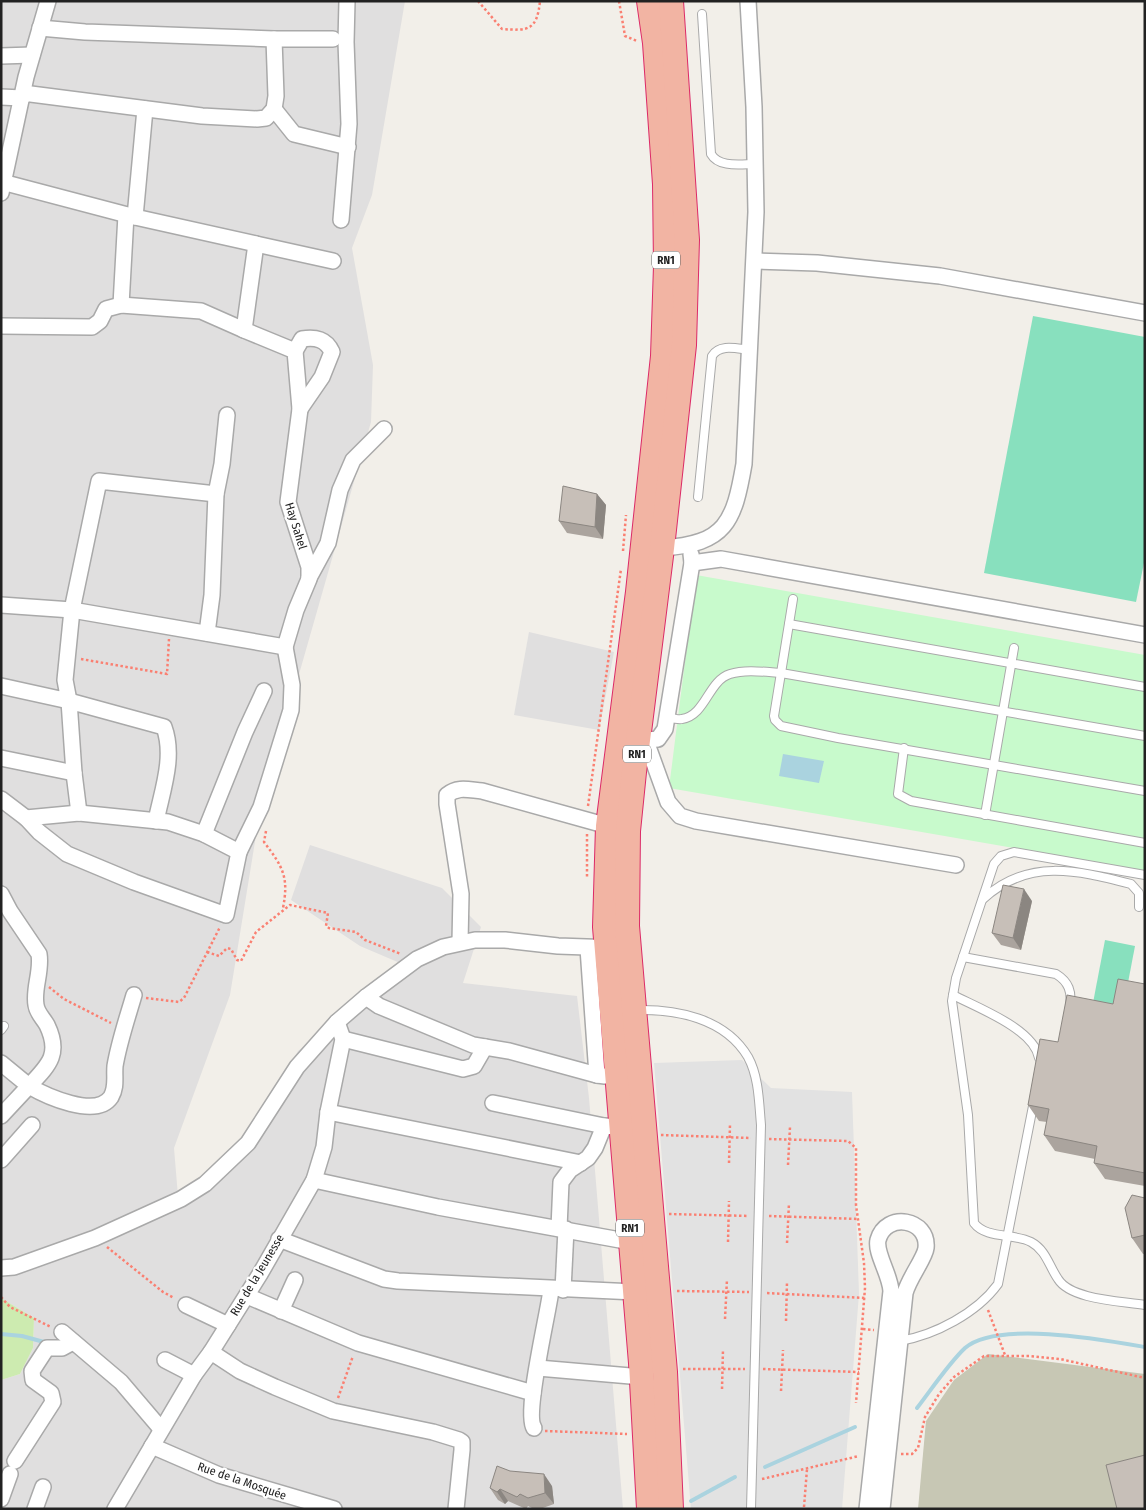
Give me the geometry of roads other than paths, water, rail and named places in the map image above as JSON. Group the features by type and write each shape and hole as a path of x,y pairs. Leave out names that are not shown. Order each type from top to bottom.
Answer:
{"highway":[{"name":"RN1","path":"649,1 655,44 665,184 666,266 663,356 638,592 634,740 628,831 607,948 633,1010 664,1372 671,1509"},
{"name":"RN1","path":"649,1509 642,1377 631,1242 607,1077 607,948 597,822 634,740 662,548 682,379 688,275 687,240 671,1"}],"street":[{"path":"48,1 22,95 2,187 333,261"},
{"path":"341,220 348,147 347,1"},
{"path":"662,548 688,545 718,532 730,518 737,503 744,464 755,261 756,164 748,1"},
{"path":"40,28 85,32 274,39 332,39"},
{"path":"1,97 22,95 144,109 257,119 266,118 274,109 276,96 274,39"},
{"path":"1,56 32,55"},
{"path":"120,306 144,109"},
{"path":"274,109 294,134 348,147"},
{"path":"244,330 256,244"},
{"path":"755,261 817,263 940,276 1145,313"},
{"path":"1,326 92,327 100,321 106,309 120,306 201,311 295,351 302,338 325,341 332,352 322,377 300,409"},
{"name":"Hay Sahel","path":"285,647 296,610 308,580 308,560 288,502 300,409 295,351"},
{"path":"207,633 212,595 216,494 222,464 227,415"},
{"path":"308,580 328,543 340,490 353,460 384,429"},
{"path":"79,814 69,701 65,680 72,610 99,480 216,494"},
{"path":"688,545 692,563 666,717 658,739 634,740 668,802 680,816 696,822 956,865"},
{"path":"692,563 721,559 1145,635"},
{"path":"1,605 72,610 285,647 292,701 281,745 260,807 240,852 226,915 134,882 67,854 39,832 26,818 1,800"},
{"path":"1,686 69,701 164,728 169,740 169,754 156,821"},
{"path":"204,834 245,732 264,692"},
{"path":"1,758 74,773"},
{"path":"460,942 461,894 446,804 447,795 453,790 482,791 597,822"},
{"path":"26,818 79,814 156,821 204,834 240,852"},
{"path":"1,894 10,912 37,948 41,963 35,997 37,1012 47,1025 54,1049 49,1064 1,1116"},
{"path":"1,1268 14,1267 95,1238 181,1199 205,1184 248,1143 296,1066 337,1022 366,997 416,960 460,942 505,940 607,948"},
{"path":"1,1063 29,1086 48,1097 80,1105 105,1103 114,1091 115,1069 134,996"},
{"path":"366,997 379,1006 440,1032 484,1047 607,1077"},
{"path":"337,1022 343,1039 464,1070 474,1066 484,1047"},
{"name":"Rue de la Jeunesse","path":"115,1509 194,1375 212,1352 247,1296 314,1180 324,1146 328,1112 343,1039"},
{"path":"493,1104 613,1126 595,1148 581,1163 566,1174 561,1182 562,1228 557,1290 533,1394 531,1421 534,1428"},
{"path":"328,1112 581,1163"},
{"path":"1,1160 32,1125"},
{"path":"314,1180 438,1207 631,1242"},
{"path":"867,1509 881,1453 900,1341 907,1284 926,1250 926,1239 920,1229 911,1223 900,1221 890,1224 882,1231 878,1241 878,1251 889,1275 891,1291 881,1453 882,1509"},
{"path":"279,1239 384,1279 398,1282 635,1292"},
{"path":"281,1310 295,1280"},
{"path":"247,1296 358,1343 533,1394"},
{"path":"186,1305 228,1325"},
{"path":"1,1499 12,1467 54,1402 51,1394 33,1380 32,1371 47,1348 62,1348 68,1337 121,1382 161,1430"},
{"path":"212,1352 240,1371 275,1388 333,1411 433,1432 459,1440 462,1450 456,1509"},
{"path":"165,1360 194,1375"},
{"path":"538,1368 642,1377"},
{"name":"Rue de la Mosquée","path":"152,1446 280,1502 334,1509"},
{"path":"35,1509 43,1486"}],"lane":[{"path":"702,14 711,154 722,164 756,164"},
{"path":"698,498 712,356 715,352 724,348 750,350"},
{"path":"793,599 774,716 781,726 800,731 1145,791"},
{"path":"789,624 1145,687"},
{"path":"985,815 1014,648"},
{"path":"666,717 682,719 697,710 712,687 729,674 742,671 781,673 1145,736"},
{"path":"904,748 898,794 911,801 1145,843"},
{"path":"1145,875 1009,852 1001,856 994,864 963,957 953,995 953,1013 968,1115 972,1218 981,1229 1027,1240 1038,1246 1046,1255 1059,1280 1071,1291 1145,1305"},
{"path":"982,900 1008,880 1039,870 1055,869 1132,884 1139,893 1139,907"},
{"path":"963,957 1056,974 1063,978 1070,990 1068,1015"},
{"path":"953,995 1006,1022 1028,1038 1038,1047 1040,1063"},
{"path":"633,1010 663,1010 685,1014 718,1029 733,1041 747,1057 753,1070 758,1090 760,1139 751,1509"},
{"path":"900,1341 932,1332 984,1300 998,1284 1035,1092"}],"water":[{"path":"783,754 824,761 819,783 779,776"}],"waterway":[{"path":"1,1334 22,1336 44,1342"},
{"path":"917,1408 959,1354 965,1348 980,1340 1001,1335 1052,1334 1145,1347"},
{"path":"765,1467 855,1427"},
{"path":"691,1501 735,1477"}]}
